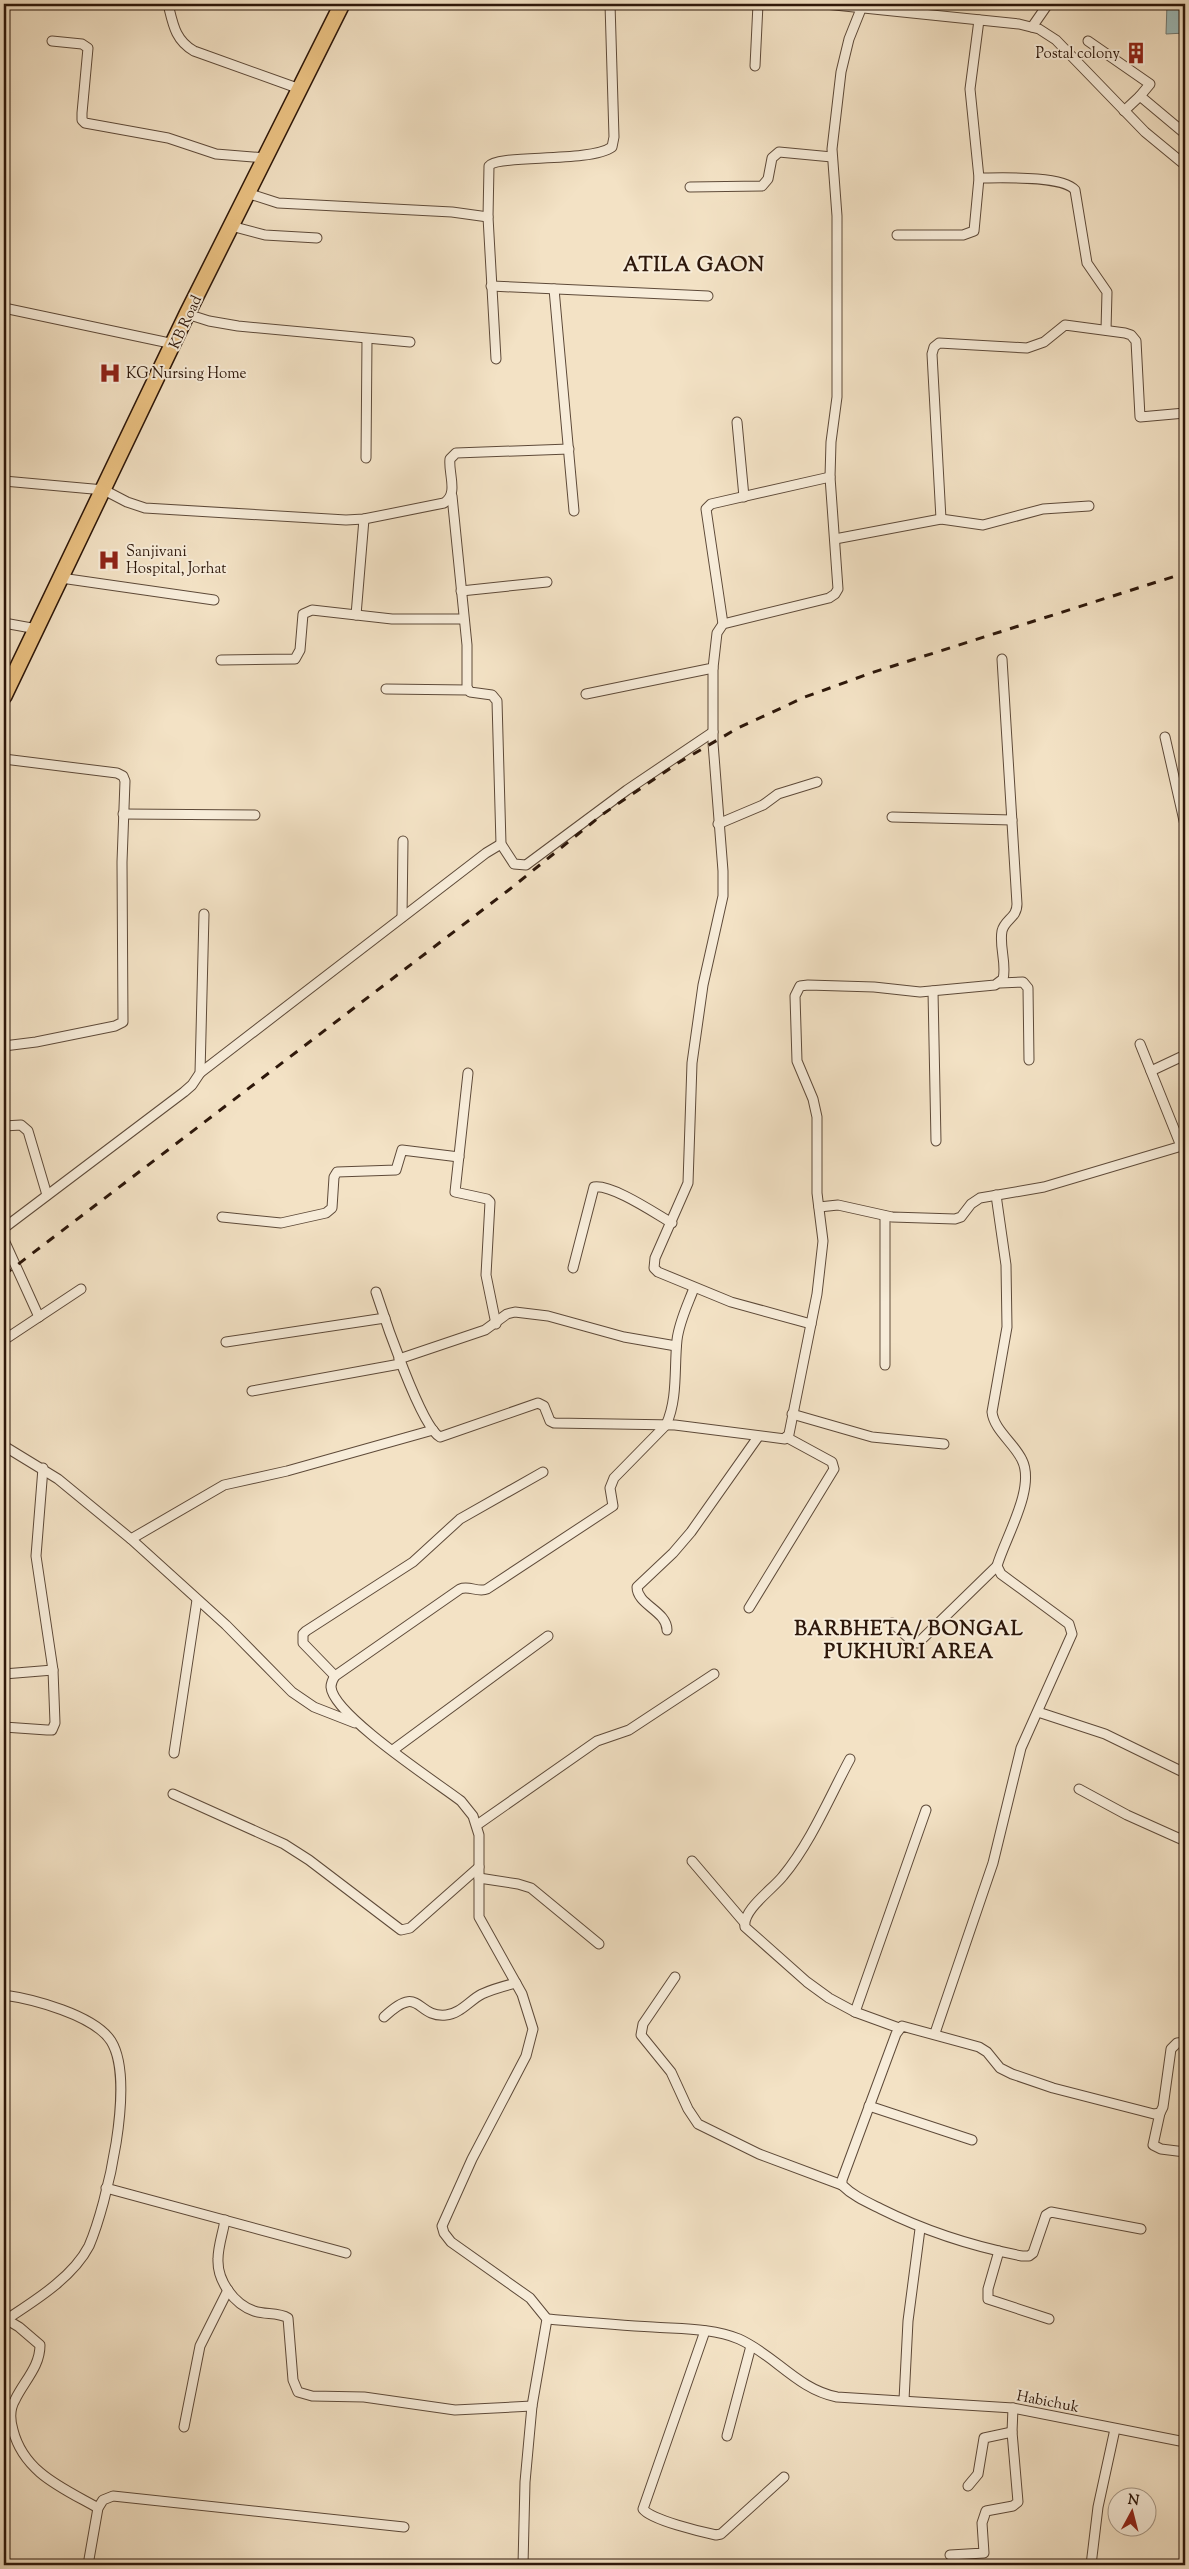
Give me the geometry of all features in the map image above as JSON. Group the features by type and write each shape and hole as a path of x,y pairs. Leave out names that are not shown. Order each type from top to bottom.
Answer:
{"main road":[{"name":"KB Road","path":"4,696 247,193 342,4"}],"street":[{"path":"168,4 174,30 184,45 194,51 300,89"},
{"path":"496,360 488,217 488,170 492,162 594,153 612,148 614,137 610,4"},
{"path":"755,66 758,4"},
{"path":"825,4 862,5 1032,26 1056,40 1144,132 1185,165"},
{"path":"1032,26 1048,4"},
{"path":"811,1324 730,1302 658,1272 654,1268 655,1258 688,1182 692,1063 703,984 722,896 713,732 713,668 717,633 723,624 835,594 838,584 830,477 831,442 837,397 837,216 832,157 840,72 849,39 862,5"},
{"path":"897,235 970,234 976,226 979,178 970,88 979,20"},
{"path":"52,41 82,44 88,48 82,113 82,120 85,123 168,138 216,154 266,158"},
{"path":"1088,41 1150,84 1124,111"},
{"path":"1140,96 1183,132"},
{"path":"690,187 762,186 768,179 772,158 779,152 832,157"},
{"path":"979,178 1057,182 1071,185 1075,190 1087,263 1107,292 1106,330"},
{"path":"247,193 278,203 452,212 488,217"},
{"path":"231,226 265,235 317,238"},
{"path":"491,286 708,296"},
{"path":"554,289 574,511"},
{"path":"4,308 174,344"},
{"path":"188,314 228,325 410,342"},
{"path":"940,519 934,347 938,343 1027,348 1044,342 1065,325 1131,335 1136,341 1140,417 1185,413"},
{"path":"366,458 367,339"},
{"path":"737,422 744,497"},
{"path":"467,690 467,645 449,463 452,455 456,453 569,449"},
{"path":"723,624 706,509 711,504 830,477"},
{"path":"4,481 104,490 144,508 322,519 364,519 444,503 452,496"},
{"path":"835,539 940,519 983,525 1043,509 1089,506"},
{"path":"356,615 364,519"},
{"path":"61,578 214,600"},
{"path":"461,591 547,582"},
{"path":"221,660 296,659 299,655 303,614 307,611 410,620 463,619"},
{"path":"4,623 37,629"},
{"path":"1000,983 1004,975 1002,930 1017,909 1002,659"},
{"path":"586,694 713,668"},
{"path":"386,689 467,690 492,695 497,702 501,844 514,864 526,865 627,790 713,732"},
{"path":"1165,737 1185,825"},
{"path":"4,760 117,773 123,776 125,781 123,814 123,1022 115,1026 73,1035 4,1046"},
{"path":"718,824 763,805 778,794 817,782"},
{"path":"123,814 256,815"},
{"path":"892,817 1012,820"},
{"path":"402,917 403,840"},
{"path":"4,1228 184,1092 192,1085 200,1073 486,853 501,844"},
{"path":"200,1073 204,914"},
{"path":"786,1437 811,1324 821,1268 823,1234 817,1193 816,1107 797,1061 797,990 800,986 808,985 933,991 1023,982 1028,988 1029,1060"},
{"path":"933,991 936,1141"},
{"path":"819,1207 838,1205 885,1216 955,1219 961,1217 975,1200 1044,1187 1183,1146 1140,1044"},
{"path":"1151,1071 1185,1055"},
{"path":"468,1073 455,1192 487,1199 491,1205 486,1275 496,1324"},
{"path":"4,1126 21,1125 28,1131 47,1195"},
{"path":"222,1216 281,1223 326,1213 332,1208 334,1177 337,1172 396,1170 402,1150 459,1157"},
{"path":"573,1268 594,1187 601,1187 620,1195 672,1222"},
{"path":"892,1623 912,1642 918,1643 997,1566 1022,1500 1026,1478 1022,1460 993,1420 992,1412 1007,1327 1006,1265 996,1195"},
{"path":"885,1216 885,1365"},
{"path":"4,1240 39,1317"},
{"path":"355,1723 331,1687 335,1676 460,1589 469,1587 483,1591 487,1589 607,1512 613,1506 610,1488 614,1478 666,1425 674,1390 676,1346 680,1326 694,1288"},
{"path":"4,1340 81,1289"},
{"path":"376,1292 399,1362 436,1435 444,1437 538,1403 544,1406 550,1421 554,1423 666,1425 758,1437 778,1439 786,1437 832,1462 834,1469 748,1608"},
{"path":"252,1391 399,1362 496,1324 507,1314 523,1312 548,1316 624,1337 676,1346"},
{"path":"226,1342 385,1318"},
{"path":"792,1414 872,1437 944,1444"},
{"path":"131,1539 224,1485 287,1471 433,1430"},
{"path":"667,1630 664,1620 639,1595 637,1587 673,1553 691,1532 758,1437"},
{"path":"4,1446 43,1468 131,1539 226,1625 292,1692 314,1707 355,1723 461,1801 473,1816 480,1835 479,1917 512,1976 532,2020 533,2029 530,2046 472,2159 442,2226 444,2233 451,2242 530,2298 547,2319 532,2406 525,2482 523,2565"},
{"path":"4,1727 52,1730 55,1723 53,1670 36,1556 43,1468"},
{"path":"335,1676 303,1643 303,1634 306,1631 413,1562 431,1548 453,1524 543,1472"},
{"path":"935,2033 993,1863 1021,1748 1070,1640 1071,1630 1068,1624 1001,1574 997,1566"},
{"path":"174,1753 197,1600"},
{"path":"393,1750 548,1636"},
{"path":"4,1674 53,1670"},
{"path":"477,1826 597,1741 629,1730 714,1674"},
{"path":"1038,1712 1105,1734 1185,1773"},
{"path":"744,1922 748,1913 782,1877 802,1848 850,1759"},
{"path":"1079,1789 1127,1815 1185,1841"},
{"path":"173,1794 284,1844 309,1860 401,1930 410,1928 479,1867"},
{"path":"855,2012 926,1810"},
{"path":"692,1860 744,1922 747,1931 807,1982 840,2005 899,2028 910,2027 979,2047 987,2052 1000,2068 1026,2079 1139,2110 1160,2113"},
{"path":"479,1878 531,1888 599,1944"},
{"path":"384,2017 397,2005 406,2001 416,2003 438,2015 451,2014 512,1976"},
{"path":"675,1977 643,2024 641,2035 671,2072 692,2117 698,2124 759,2154 842,2186 852,2195 920,2229 999,2251 1022,2256 1028,2256 1033,2253 1046,2215 1051,2212 1141,2229"},
{"path":"4,1995 64,2012 87,2022 110,2040 117,2053 120,2081 117,2139 94,2235 85,2254 47,2290 6,2319 40,2345 37,2362 14,2402 10,2414 19,2449 27,2462 38,2473 98,2508"},
{"path":"842,2186 844,2172 899,2028"},
{"path":"1185,2042 1177,2043 1171,2049 1153,2145 1161,2149 1185,2152"},
{"path":"869,2106 972,2140"},
{"path":"106,2188 346,2253"},
{"path":"225,2220 218,2259 219,2268 228,2290 239,2304 247,2308 288,2318 293,2380 298,2392 304,2395 364,2397 455,2410 532,2406"},
{"path":"904,2400 908,2321 920,2229"},
{"path":"999,2251 988,2289 988,2299 1049,2319"},
{"path":"184,2427 200,2346 228,2290"},
{"name":"Habichuk","path":"547,2319 705,2331 739,2339 806,2385 825,2394 1013,2408 1185,2442"},
{"path":"705,2331 643,2509 646,2513 670,2522 716,2535 721,2534 784,2477"},
{"path":"727,2436 751,2346"},
{"path":"950,2555 984,2552 982,2523 986,2511 1013,2506 1018,2502 1012,2432 1013,2408"},
{"path":"1091,2565 1098,2507 1115,2429"},
{"path":"968,2486 978,2474 984,2438 1012,2432"},
{"path":"88,2565 98,2508 103,2500 113,2496 404,2527"}],"water":[{"path":"1167,4 1185,4 1185,33 1166,34"}],"railway":[{"path":"4,1275 510,889 603,814 678,763 738,728 805,697 871,673 1185,573"}],"place":[{"name":"Postal colony","path":"1136,53"},
{"name":"KG Nursing Home","path":"110,373"},
{"name":"Sanjivani Hospital, Jorhat","path":"109,560"}],"district":[{"name":"ATILA GAON","path":"694,264"},
{"name":"BARBHETA/ BONGAL PUKHURI AREA","path":"909,1640"}]}
